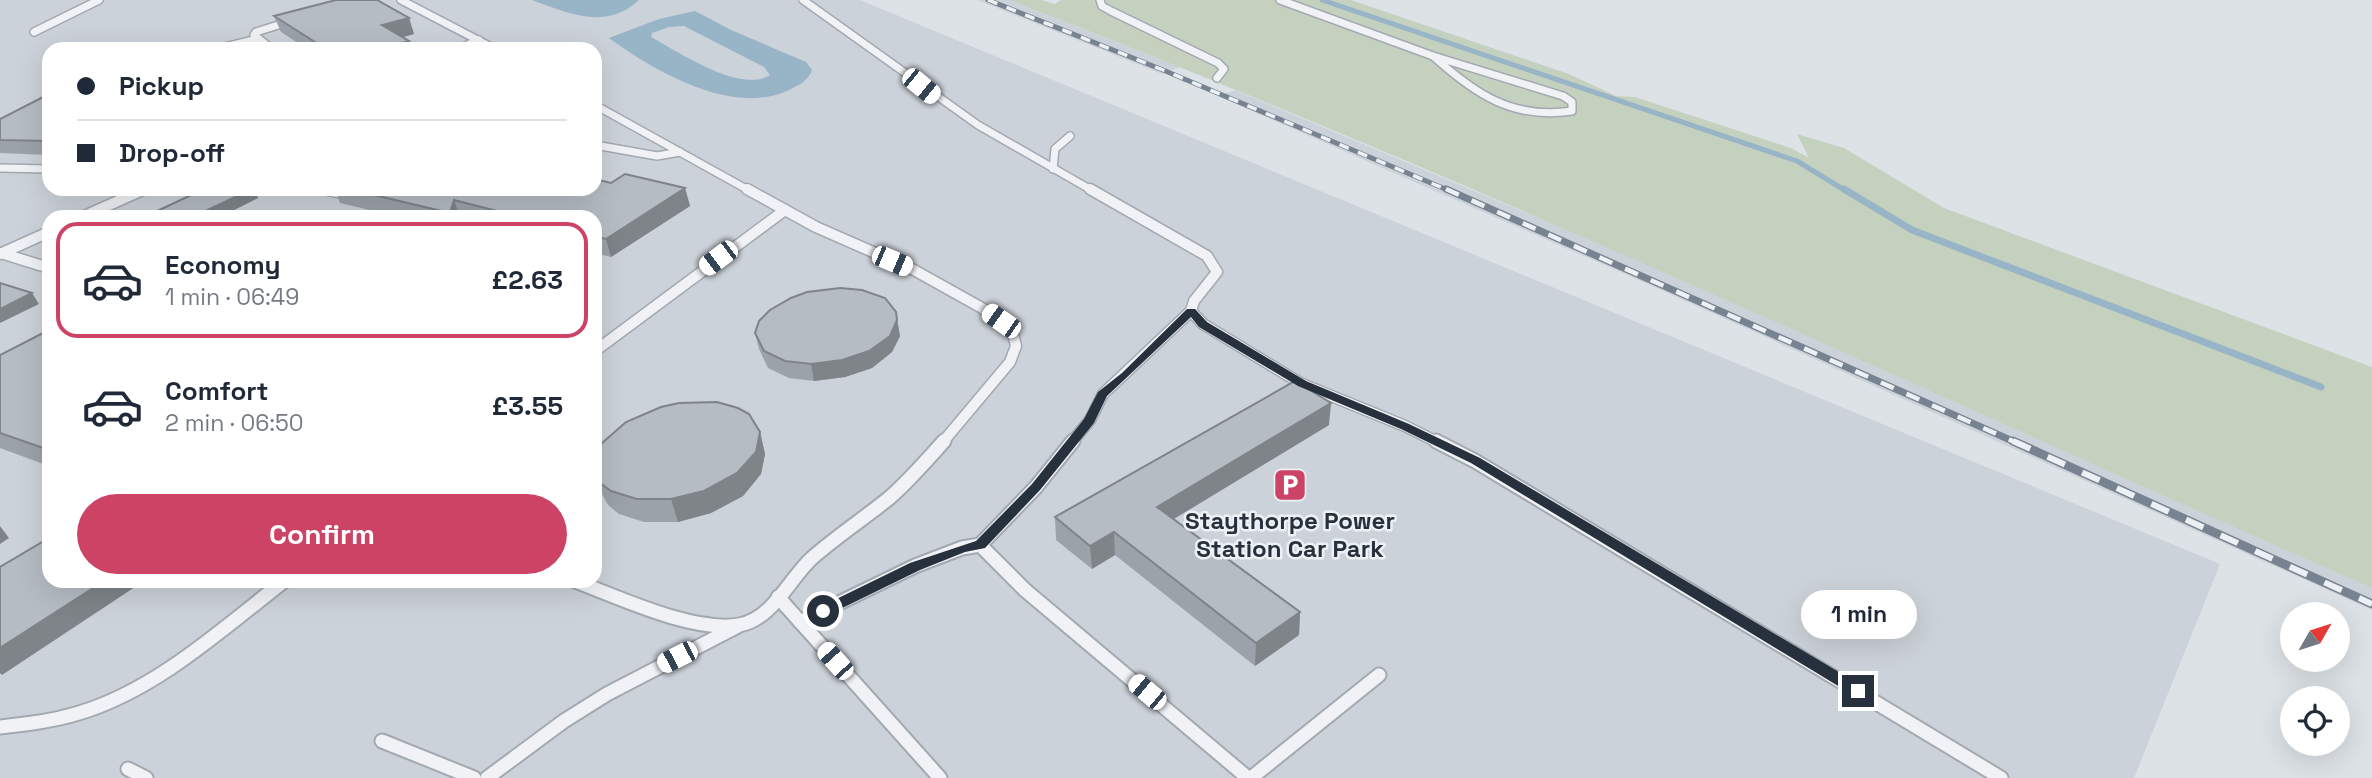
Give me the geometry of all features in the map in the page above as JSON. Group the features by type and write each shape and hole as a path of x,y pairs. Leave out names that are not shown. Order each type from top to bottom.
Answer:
{"lane":[{"path":"34,32 99,0"},
{"path":"401,0 483,42"},
{"path":"800,622 915,566 962,548 980,545 1036,487 1090,420 1102,394 1126,375 1191,311 1194,301 1217,272 1207,256 1053,169 936,98 891,62 803,0"},
{"path":"1100,0 1102,6 1111,11 1218,63 1224,69 1217,78"},
{"path":"1280,0 1433,56 1563,96 1572,102 1572,111 1555,116 1532,114 1497,103 1464,84 1433,56"},
{"path":"262,42 254,35 256,32 298,20"},
{"path":"245,42 257,39"},
{"path":"475,42 480,40"},
{"path":"487,778 564,721 607,694 764,612 806,564 838,534 898,490 1010,362 1016,346 1013,334 982,307 914,270 840,238 785,210 602,109"},
{"path":"1053,169 1051,157 1054,149 1059,141 1070,136"},
{"path":"602,146 657,156 680,152"},
{"path":"0,168 42,169"},
{"path":"97,210 126,196"},
{"path":"602,346 785,210"},
{"path":"1,254 42,235"},
{"path":"1,254 42,266"},
{"path":"1191,311 1203,324 1302,384 1405,426 1475,461 2001,778"},
{"path":"980,545 1025,590 1249,778 1379,675"},
{"path":"0,727 47,722 86,712 121,698 179,661 275,588"},
{"path":"595,588 681,618 710,625 740,625"},
{"path":"778,597 940,778"},
{"path":"382,741 474,778"},
{"path":"128,769 146,778"}],"shaded area":[{"path":"0,0 860,0 2220,564 2134,778 0,778"},
{"path":"977,0 1009,0 1180,67 1162,74"},
{"path":"1235,90 1617,251 2372,588 2372,610 1632,277 1218,96"}],"green space":[{"path":"1009,0 1041,0 1055,4 1061,0 1351,0 1569,74 1616,96 1635,97 1791,148 1809,158 1797,134 1844,148 1944,208 2372,367 2372,588 1524,211 1182,68"}],"water":[{"path":"532,0 639,0 613,15 600,17 573,14"},
{"path":"695,11 731,30 806,62 812,70 800,84 789,90 767,97 744,98 719,94 671,76 609,38 659,19","holes":["684,26 764,67 770,75 757,79 727,75 677,52 651,37 652,33 669,27"]}],"building":[{"path":"336,0 377,0 409,18 382,25 409,41 315,42 274,16"},
{"path":"42,98 42,141 0,140 0,119"},
{"path":"625,174 685,188 606,239 602,238 602,210 493,210 454,200 451,210 437,210 378,196 602,196 602,181 611,183"},
{"path":"189,196 237,196 208,210 159,210"},
{"path":"0,283 32,293 0,309"},
{"path":"840,288 862,290 885,298 896,312 897,320 890,336 869,351 842,360 811,364 785,361 764,351 755,333 759,321 770,310 807,292"},
{"path":"42,334 42,448 0,433 0,355"},
{"path":"1295,381 1331,403 1157,507 1300,612 1256,643 1114,532 1090,546 1055,517"},
{"path":"717,402 749,414 760,432 756,452 737,473 704,491 671,499 637,499 611,491 602,484 602,443 626,422 661,407 679,403"},
{"path":"42,542 42,588 93,588 0,648 0,567"}],"waterway":[{"path":"1322,0 1797,161 1846,191"},
{"path":"1844,189 1912,230 2321,387"}],"railway":[{"path":"988,0 1163,70 1450,191"},
{"path":"1446,189 2017,443"},
{"path":"2013,441 2372,604"}],"place":[{"name":"Staythorpe Power Station Car Park","path":"1290,485"}],"route":[{"path":"823,611 915,566 962,548 980,545 1036,487 1090,420 1102,394 1126,375 1191,311 1203,324 1302,384 1383,416 1475,461 1858,691"}]}
